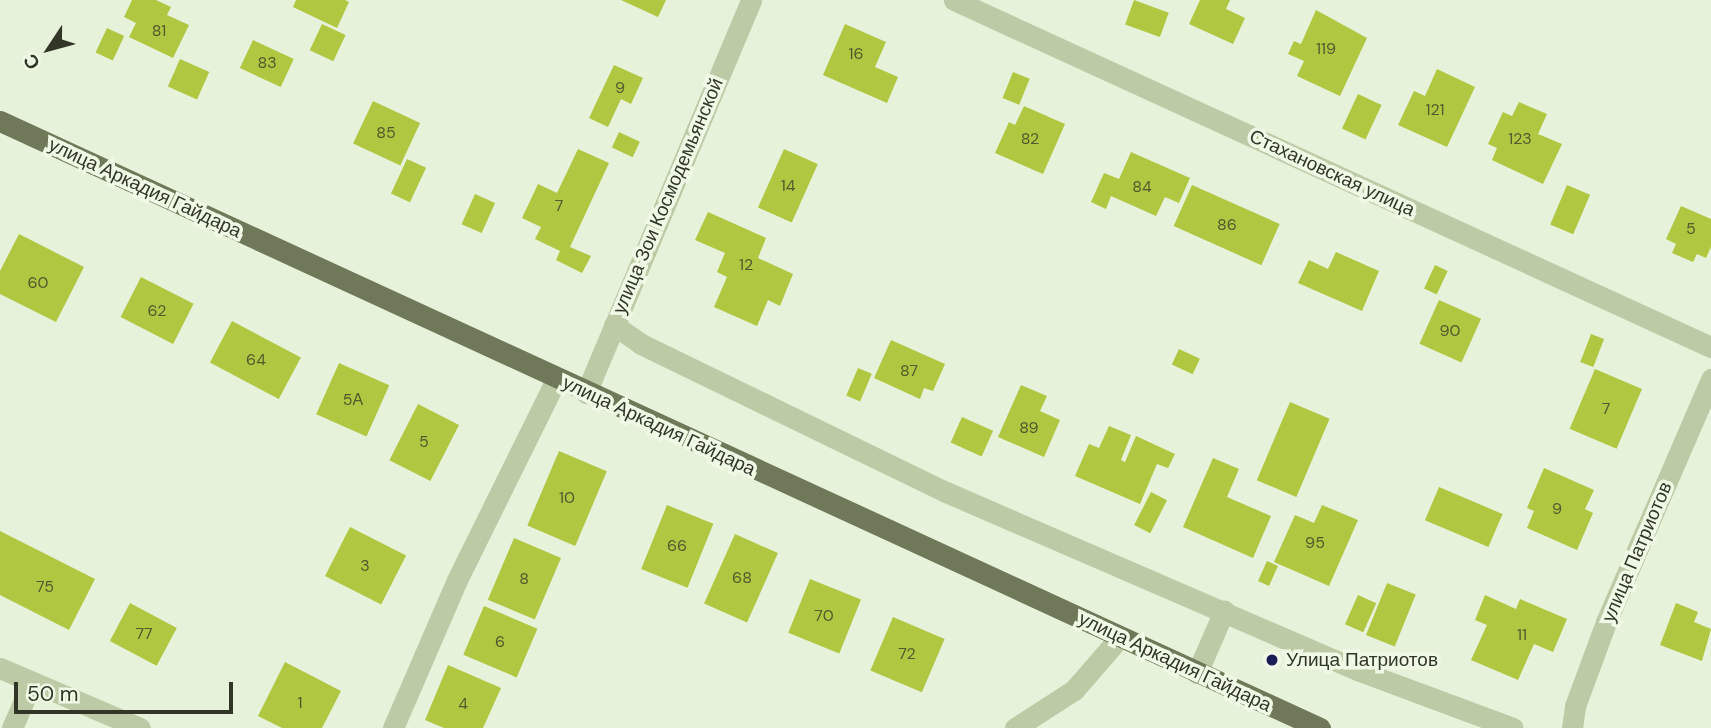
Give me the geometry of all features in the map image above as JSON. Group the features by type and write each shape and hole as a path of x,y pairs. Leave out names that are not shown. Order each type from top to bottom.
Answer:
{"main road":[{"name":"улица Аркадия Гайдара","path":"0,121 586,393 1320,728"}],"street":[{"name":"улица Зои Космодемьянской","path":"586,393 751,0"},
{"name":"Стахановская улица","path":"954,0 1711,347"},
{"path":"614,325 641,344 946,492 1357,670 1513,728"},
{"path":"393,728 457,580 557,378"},
{"name":"улица Патриотов","path":"1572,728 1575,706 1606,622 1711,379"},
{"path":"1198,673 1223,611"},
{"path":"1015,728 1074,690 1120,637"},
{"path":"0,668 140,728"},
{"path":"12,728 32,682"}],"building":[{"path":"132,0 156,0 171,7 167,15 189,25 173,58 129,37 136,23 124,17"},
{"path":"296,0 349,2 337,28 293,7"},
{"path":"621,0 666,0 658,17"},
{"path":"1134,0 1169,13 1160,37 1125,24"},
{"path":"1200,0 1230,0 1226,9 1245,18 1233,44 1189,24"},
{"path":"1316,10 1367,38 1340,96 1297,76 1304,61 1288,54 1294,41 1301,44"},
{"path":"322,24 346,35 333,61 310,50"},
{"path":"845,24 886,42 875,67 898,77 887,103 823,75"},
{"path":"107,28 124,36 113,61 96,52"},
{"path":"253,40 294,59 281,87 240,68"},
{"path":"180,59 209,72 197,99 168,86"},
{"path":"614,65 643,78 631,104 621,99 608,127 589,118"},
{"path":"1437,69 1475,87 1447,147 1398,125 1414,91 1425,96"},
{"path":"1013,72 1030,79 1019,105 1003,98"},
{"path":"1358,94 1382,105 1366,139 1342,128"},
{"path":"373,101 420,123 400,166 353,144"},
{"path":"1519,102 1547,114 1538,134 1562,144 1543,184 1492,160 1497,148 1488,144 1503,112 1512,116"},
{"path":"1024,106 1065,124 1043,174 995,153 1009,122 1015,125"},
{"path":"619,132 640,142 633,157 612,147"},
{"path":"578,149 609,163 570,247 591,256 582,273 556,260 560,251 535,239 541,227 522,218 538,184 557,193"},
{"path":"784,149 818,164 792,223 758,207"},
{"path":"1131,152 1190,178 1179,203 1165,197 1156,216 1111,196 1106,209 1091,202 1104,173 1119,179"},
{"path":"407,159 426,168 410,202 391,193"},
{"path":"1192,185 1280,224 1261,265 1174,226"},
{"path":"1567,185 1590,195 1573,234 1550,225"},
{"path":"475,194 495,203 482,233 462,224"},
{"path":"1681,206 1711,219 1711,247 1706,258 1697,254 1693,262 1672,253 1676,244 1666,239"},
{"path":"708,212 766,238 758,258 793,274 780,306 768,300 757,326 714,307 727,277 717,272 725,253 695,240"},
{"path":"19,234 84,267 56,322 0,294 0,271"},
{"path":"1336,252 1379,271 1362,311 1298,283 1309,260 1328,269"},
{"path":"1435,265 1448,271 1437,294 1424,289"},
{"path":"141,277 194,304 173,344 121,317"},
{"path":"1439,300 1481,319 1461,363 1419,344"},
{"path":"232,321 301,358 279,399 210,362"},
{"path":"1591,334 1604,339 1593,367 1580,362"},
{"path":"891,340 945,364 933,391 924,388 920,399 874,378"},
{"path":"1179,349 1200,359 1193,374 1172,364"},
{"path":"339,363 389,385 366,437 316,414"},
{"path":"858,368 872,374 860,401 846,396"},
{"path":"1595,369 1642,389 1617,449 1570,429"},
{"path":"1021,385 1047,396 1040,411 1060,420 1044,457 998,437"},
{"path":"1290,402 1330,419 1296,497 1257,480"},
{"path":"418,404 459,425 430,481 389,460"},
{"path":"962,417 993,431 982,456 951,443"},
{"path":"1109,426 1131,435 1121,460 1125,462 1136,436 1175,454 1168,468 1157,464 1140,504 1075,476 1089,444 1099,448"},
{"path":"559,451 607,471 575,546 527,526"},
{"path":"1213,458 1239,469 1227,497 1271,516 1253,558 1183,527"},
{"path":"1544,468 1594,490 1585,509 1593,513 1577,550 1527,528 1534,511 1527,508"},
{"path":"1439,487 1503,514 1488,547 1425,520"},
{"path":"1151,492 1167,500 1150,533 1134,525"},
{"path":"667,505 713,524 688,588 641,569"},
{"path":"1322,505 1358,520 1329,586 1274,562 1295,515 1314,523"},
{"path":"350,527 406,556 381,605 325,576"},
{"path":"0,531 95,579 69,630 0,595"},
{"path":"735,534 778,553 747,623 704,603"},
{"path":"514,538 561,558 535,620 488,600"},
{"path":"1267,561 1278,566 1269,586 1258,581"},
{"path":"810,579 861,600 839,653 788,633"},
{"path":"1387,583 1416,595 1395,647 1366,635"},
{"path":"1358,595 1376,603 1363,632 1345,624"},
{"path":"1485,595 1516,609 1520,599 1567,619 1553,652 1534,644 1518,680 1471,660 1487,625 1475,620"},
{"path":"130,603 177,628 157,666 110,641"},
{"path":"1676,603 1698,612 1694,622 1711,629 1702,661 1660,645"},
{"path":"484,606 537,629 517,677 463,655"},
{"path":"893,617 945,639 922,692 870,670"},
{"path":"285,662 341,691 322,728 282,728 258,716"},
{"path":"448,665 501,688 483,728 444,728 425,720"}],"place":[{"name":"Улица Патриотов","path":"1272,660"}]}
